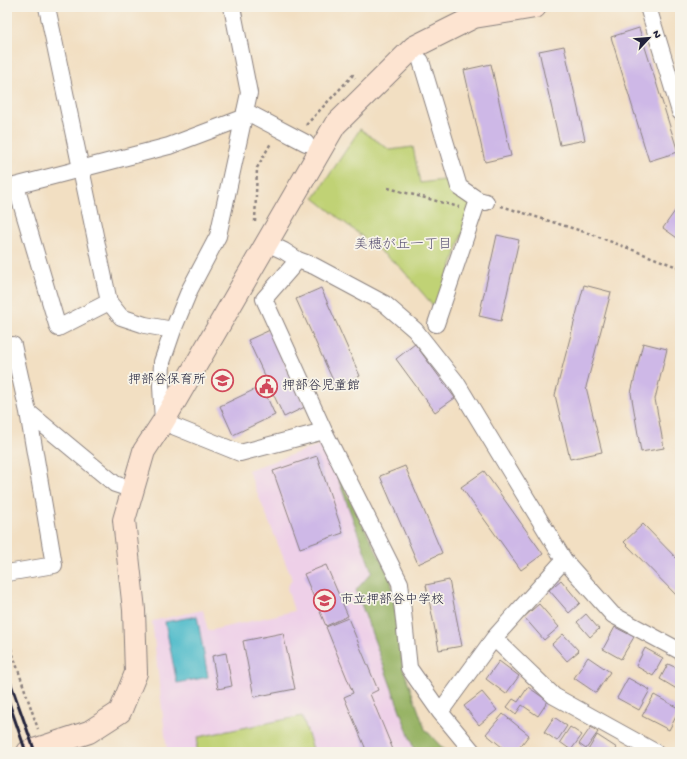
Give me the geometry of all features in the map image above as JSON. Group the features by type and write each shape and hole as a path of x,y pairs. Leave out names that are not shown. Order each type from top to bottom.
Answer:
{"street":[{"path":"47,7 109,302 121,318 145,325 173,330"},
{"path":"163,422 161,386 162,362 190,289 218,236 249,93 232,7"},
{"path":"36,750 89,732 120,712 136,673 134,610 124,520 144,450 163,422 261,235 334,125 414,48 474,17 535,7"},
{"path":"648,7 680,112"},
{"path":"421,61 459,187 480,204 436,324"},
{"path":"109,302 58,328 11,187 169,146 244,114 280,129 301,140"},
{"path":"261,235 298,260 314,266 385,304 415,330 456,382 564,560 613,615 680,651"},
{"path":"298,260 264,298 324,431 400,583 409,668 440,712 473,752"},
{"path":"7,348 13,345 28,412 54,565 7,573"},
{"path":"28,412 115,484 133,490"},
{"path":"163,422 240,453 324,431"},
{"path":"440,712 494,638 564,560"},
{"path":"494,638 554,696 655,752"}],"path":[{"path":"301,140 353,75"},
{"path":"261,235 257,168 280,129"},
{"path":"388,188 480,204 591,234 680,268"},
{"path":"7,637 36,750"}],"shaded area":[{"name":"市立押部谷中学校","path":"325,443 372,572 356,590 415,752 167,752 152,621 203,610 208,631 294,611 287,588 292,579 248,470"}],"green space":[{"path":"360,129 390,150 413,147 420,183 451,179 476,192 437,310 400,267 314,198"},
{"path":"335,470 391,580 403,668 425,729 446,752 415,752 356,590 372,572"},
{"path":"302,716 314,752 196,752 198,737"}],"water":[{"path":"197,616 208,677 177,683 165,622"}],"building":[{"path":"639,28 678,152 649,161 611,37"},
{"path":"564,46 585,140 560,145 539,51"},
{"path":"491,64 511,156 485,162 464,70"},
{"path":"680,204 680,240 663,228"},
{"path":"497,235 519,240 501,321 479,316"},
{"path":"584,285 611,292 586,387 602,452 570,459 555,395"},
{"path":"321,288 360,376 336,387 296,299"},
{"path":"270,330 305,407 284,417 248,340"},
{"path":"643,343 667,349 655,399 664,448 641,452 631,393"},
{"path":"415,344 455,398 435,412 396,359"},
{"path":"262,386 275,415 233,435 220,406"},
{"path":"317,456 343,533 300,548 273,471"},
{"path":"405,466 442,553 418,564 380,476"},
{"path":"484,471 543,554 521,570 461,487"},
{"path":"643,524 680,562 680,599 624,542"},
{"path":"326,565 348,616 326,626 304,574"},
{"path":"449,580 462,646 439,650 426,585"},
{"path":"561,580 580,603 569,613 549,590"},
{"path":"539,604 559,627 544,640 524,617"},
{"path":"586,614 599,629 590,637 577,622"},
{"path":"348,618 378,690 370,694 394,752 367,752 344,697 353,693 326,627"},
{"path":"615,627 634,637 621,659 603,649"},
{"path":"283,633 295,689 254,697 243,641"},
{"path":"563,634 579,651 567,661 552,644"},
{"path":"645,648 663,658 653,676 636,666"},
{"path":"226,653 232,686 218,689 212,656"},
{"path":"588,657 610,672 596,693 574,678"},
{"path":"499,661 519,676 506,694 486,679"},
{"path":"668,664 679,669 680,667 680,691 660,679"},
{"path":"628,678 650,690 639,710 617,698"},
{"path":"528,687 548,701 538,716 522,705 516,714 507,707 513,699 518,702"},
{"path":"482,692 497,710 479,725 464,706"},
{"path":"654,695 680,709 669,730 642,716"},
{"path":"503,714 529,735 516,752 508,752 486,734"},
{"path":"554,717 567,726 557,741 544,732"},
{"path":"570,727 582,735 571,750 560,742"},
{"path":"591,727 598,732 586,749 579,744"},
{"path":"597,735 617,748 614,752 587,752"}],"railway":[{"path":"7,673 35,752"},
{"path":"7,697 26,752"}],"place":[{"name":"押部谷保育所","path":"222,380"},
{"name":"押部谷児童館","path":"267,386"},
{"name":"市立押部谷中学校","path":"325,600"}],"district":[{"name":"美穂が丘一丁目","path":"403,245"}]}
